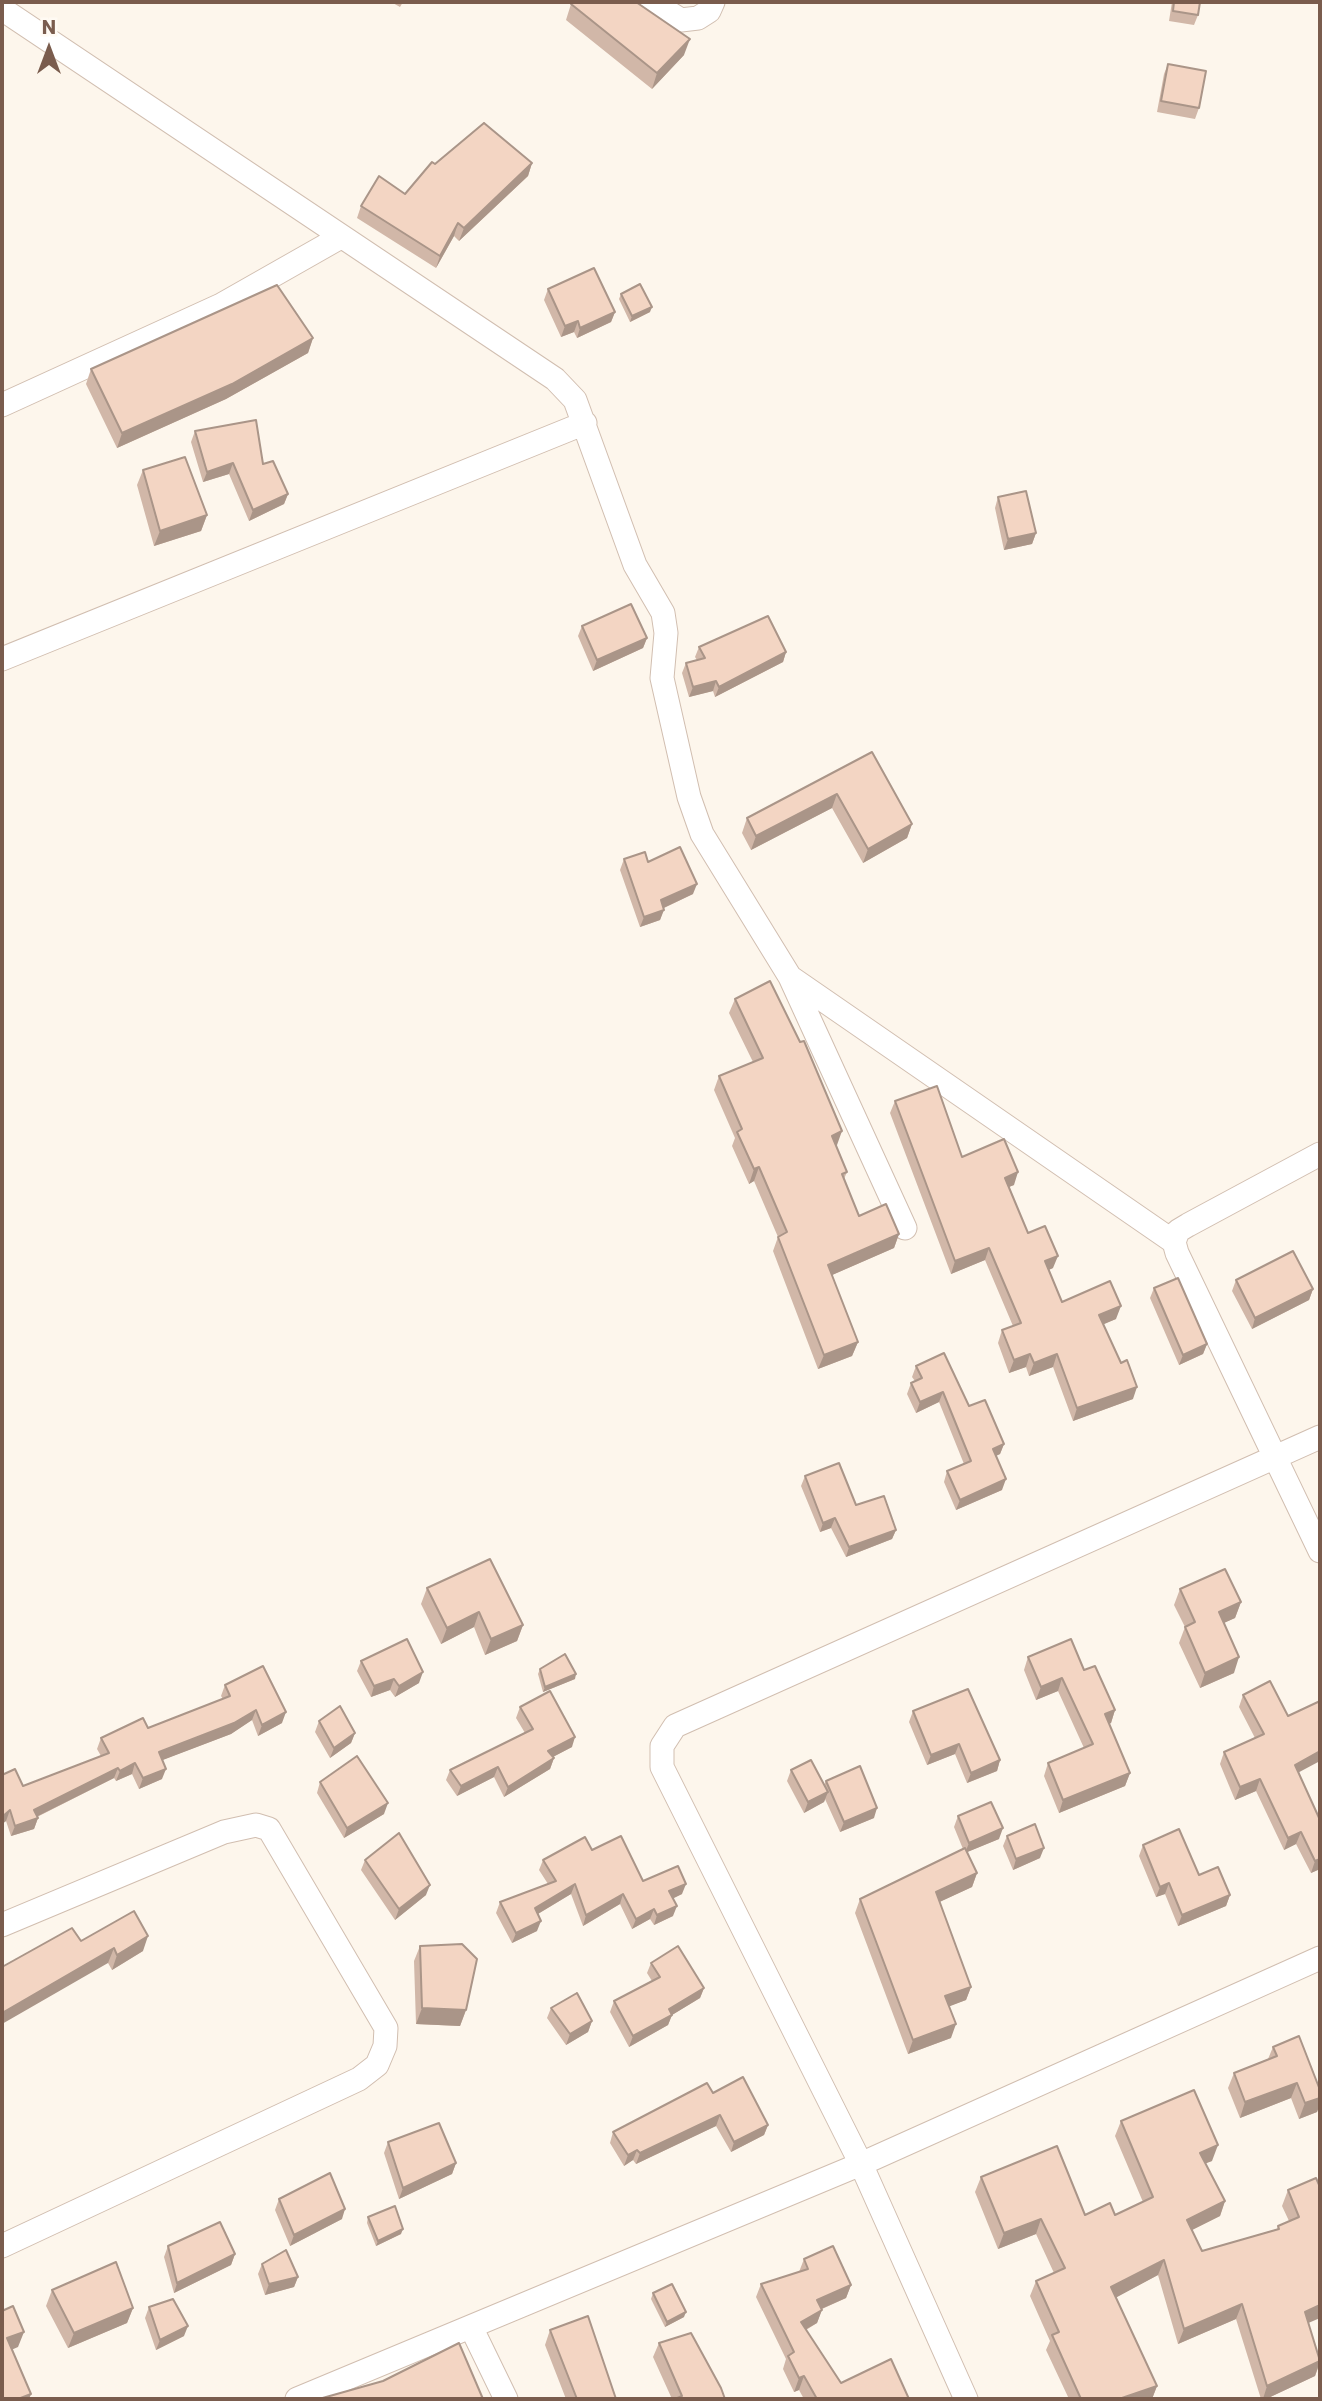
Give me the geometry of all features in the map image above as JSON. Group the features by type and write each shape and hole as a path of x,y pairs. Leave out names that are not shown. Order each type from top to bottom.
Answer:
{"street":[{"path":"652,2 681,20 698,18 709,11 713,2"},
{"path":"2,9 339,238 555,379 575,400 635,565 663,613 666,633 662,678 688,797 702,834 790,977 905,1228"},
{"path":"2,405 221,305 339,238"},
{"path":"2,659 585,423"},
{"path":"790,977 1174,1242"},
{"path":"1320,1154 1178,1231 1174,1242 1320,1551"},
{"path":"965,2399 861,2164 662,1767 662,1746 675,1726 1275,1460 1320,1437"},
{"path":"2,1924 224,1832 256,1825 269,1829 386,2028 385,2046 377,2065 359,2079 2,2246"},
{"path":"297,2399 861,2164 1320,1958"},
{"path":"471,2327 506,2399"}],"building":[{"path":"636,2 690,39 657,73 571,4"},
{"path":"1174,2 1200,2 1198,15 1173,11"},
{"path":"1168,64 1206,71 1199,108 1161,101"},
{"path":"484,123 532,163 464,228 458,223 440,256 361,206 379,176 405,194 432,162 435,164"},
{"path":"594,268 615,312 580,328 578,321 565,326 548,289"},
{"path":"640,284 652,307 632,316 621,294"},
{"path":"277,285 313,338 232,384 122,433 91,369"},
{"path":"256,420 263,464 273,461 288,494 253,510 233,463 207,472 195,431"},
{"path":"185,457 207,515 160,531 143,470"},
{"path":"1026,491 1036,533 1008,539 998,497"},
{"path":"631,604 647,638 597,660 582,626"},
{"path":"768,616 786,652 719,687 716,681 693,687 686,663 705,658 699,647"},
{"path":"872,752 912,824 868,849 837,794 756,836 747,818"},
{"path":"680,847 697,884 661,900 664,910 644,917 624,859 645,852 648,862"},
{"path":"770,981 800,1042 804,1041 842,1131 832,1136 847,1172 842,1174 859,1216 886,1204 899,1234 828,1265 858,1342 824,1355 778,1237 787,1232 759,1167 754,1169 737,1132 742,1129 719,1076 763,1058 735,999"},
{"path":"937,1086 962,1157 1004,1139 1018,1172 1005,1178 1028,1233 1045,1226 1058,1256 1045,1261 1062,1302 1110,1281 1121,1306 1099,1315 1121,1363 1127,1360 1137,1387 1077,1408 1057,1354 1034,1363 1030,1354 1014,1360 1002,1330 1021,1323 989,1248 955,1261 895,1101"},
{"path":"1293,1251 1313,1289 1255,1318 1236,1280"},
{"path":"1178,1278 1207,1344 1183,1355 1154,1288"},
{"path":"944,1353 969,1406 985,1400 1004,1444 993,1449 1006,1479 960,1500 947,1471 971,1461 943,1392 920,1402 911,1383 922,1378 916,1366"},
{"path":"839,1463 856,1505 884,1496 896,1530 849,1547 835,1518 823,1523 805,1476"},
{"path":"490,1559 523,1625 491,1639 479,1612 447,1628 427,1588"},
{"path":"1225,1569 1241,1602 1219,1612 1239,1657 1205,1673 1185,1627 1195,1622 1180,1589"},
{"path":"407,1639 423,1672 399,1686 394,1679 374,1686 361,1661"},
{"path":"1071,1639 1084,1670 1095,1666 1115,1710 1105,1714 1130,1773 1063,1800 1048,1763 1093,1744 1062,1678 1041,1687 1028,1657"},
{"path":"565,1654 576,1674 545,1687 540,1669"},
{"path":"263,1666 286,1712 262,1725 256,1710 234,1723 159,1752 166,1769 143,1778 135,1763 120,1771 118,1768 34,1810 38,1818 15,1826 10,1810 2,1817 2,1775 15,1769 23,1786 109,1753 101,1738 143,1718 148,1728 230,1696 225,1685"},
{"path":"1270,1681 1288,1716 1320,1701 1320,1751 1295,1765 1320,1820 1320,1859 1315,1861 1301,1832 1288,1838 1260,1779 1240,1787 1224,1752 1264,1734 1243,1695"},
{"path":"968,1689 1000,1760 971,1773 959,1744 931,1755 913,1711"},
{"path":"550,1691 575,1737 548,1751 554,1758 508,1787 498,1767 461,1786 450,1770 533,1729 520,1707"},
{"path":"340,1706 355,1733 334,1748 319,1721"},
{"path":"357,1756 388,1803 347,1828 320,1782"},
{"path":"811,1760 828,1792 808,1802 791,1770"},
{"path":"860,1766 877,1808 844,1822 826,1781"},
{"path":"991,1802 1003,1828 969,1843 958,1816"},
{"path":"1035,1824 1044,1848 1016,1859 1007,1836"},
{"path":"1179,1829 1199,1875 1218,1867 1230,1895 1182,1915 1169,1883 1160,1887 1143,1845"},
{"path":"399,1833 430,1885 399,1909 365,1860"},
{"path":"621,1836 643,1881 678,1866 686,1884 669,1891 677,1906 657,1915 654,1909 636,1919 623,1894 586,1915 575,1884 535,1908 541,1921 516,1933 500,1902 556,1881 543,1860 585,1837 592,1850"},
{"path":"965,1848 977,1873 936,1892 971,1987 945,1996 956,2024 913,2040 860,1899"},
{"path":"134,1911 148,1936 117,1955 114,1948 2,2013 2,1967 72,1928 81,1941"},
{"path":"462,1944 477,1959 466,2010 422,2008 420,1946"},
{"path":"678,1946 704,1988 669,2009 672,2015 633,2036 614,2001 660,1977 651,1963"},
{"path":"577,1993 592,2021 570,2034 551,2008"},
{"path":"1299,2036 1320,2090 1320,2098 1305,2103 1297,2083 1245,2102 1234,2073 1277,2056 1273,2047"},
{"path":"743,2077 768,2125 734,2142 720,2115 640,2153 637,2150 628,2155 613,2132 707,2083 713,2093"},
{"path":"1194,2090 1218,2145 1200,2153 1225,2201 1187,2220 1202,2251 1279,2229 1278,2226 1299,2217 1288,2190 1316,2178 1320,2187 1320,2305 1305,2312 1320,2361 1267,2386 1242,2304 1184,2329 1164,2260 1111,2287 1157,2386 1119,2399 1081,2399 1052,2335 1059,2332 1036,2281 1065,2268 1041,2219 1004,2233 981,2177 1057,2146 1085,2215 1110,2203 1115,2215 1153,2197 1121,2121"},
{"path":"439,2123 456,2163 403,2188 388,2142"},
{"path":"330,2173 345,2209 294,2235 279,2199"},
{"path":"395,2206 403,2229 378,2241 368,2217"},
{"path":"220,2222 235,2254 177,2283 168,2246"},
{"path":"833,2246 851,2285 817,2300 822,2310 801,2322 841,2383 891,2359 909,2399 817,2399 804,2376 799,2378 788,2356 794,2352 761,2284 808,2269 804,2259"},
{"path":"286,2250 298,2277 269,2284 262,2264"},
{"path":"116,2262 133,2308 74,2333 52,2290"},
{"path":"672,2284 686,2312 667,2322 653,2293"},
{"path":"173,2299 188,2326 160,2340 149,2307"},
{"path":"13,2306 24,2332 7,2338 31,2394 18,2399 2,2399 2,2311"},
{"path":"588,2316 616,2399 577,2399 550,2330"},
{"path":"691,2333 725,2399 675,2399 682,2396 659,2343"},
{"path":"459,2343 483,2399 319,2399 383,2381"}]}
